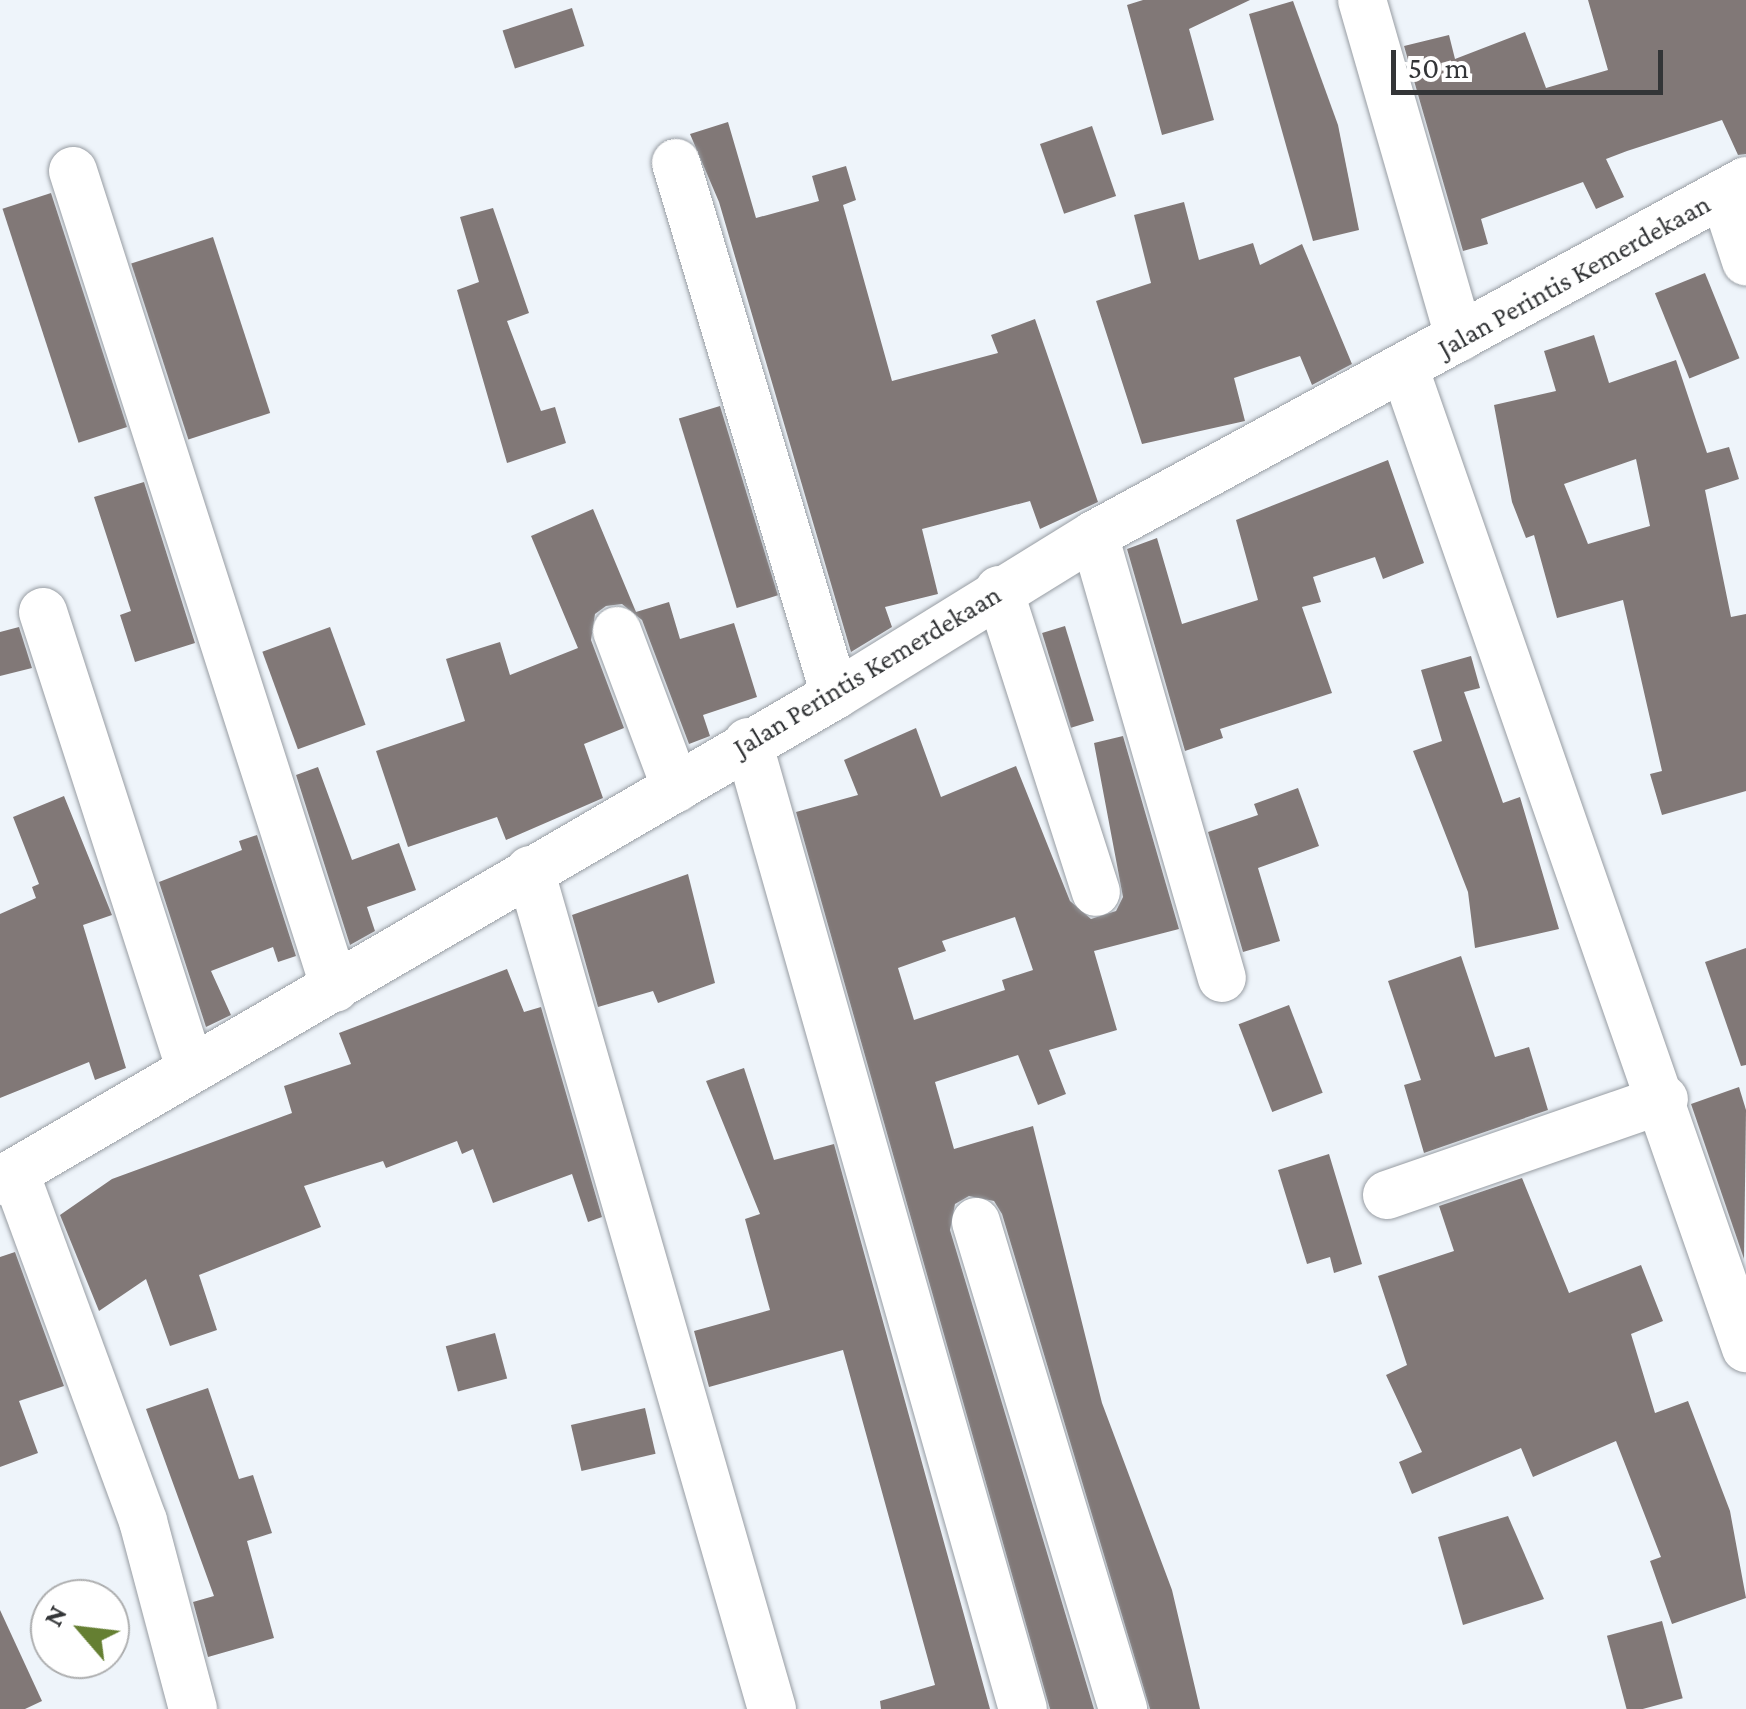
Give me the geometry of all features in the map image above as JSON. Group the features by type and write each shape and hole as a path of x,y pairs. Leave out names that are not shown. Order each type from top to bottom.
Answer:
{"street":[{"path":"1362,0 1459,338"},
{"path":"676,163 836,695"},
{"path":"72,171 335,988"},
{"path":"1735,188 1746,261"},
{"name":"Jalan Perintis Kemerdekaan","path":"6,1170 189,1064 335,988 748,742 836,695 999,590 1094,535 1735,188"},
{"path":"1405,370 1664,1098 1746,1348"},
{"path":"1094,535 1222,978"},
{"path":"999,590 1096,892"},
{"path":"43,612 189,1064"},
{"path":"617,631 676,788"},
{"path":"748,742 1023,1709"},
{"path":"530,870 772,1709"},
{"path":"1386,1195 1664,1098"},
{"path":"6,1170 143,1521 193,1709"},
{"path":"976,1222 1123,1709"}],"building":[{"path":"1143,0 1250,0 1189,29 1214,120 1162,135 1127,5"},
{"path":"1588,0 1746,0 1746,154 1738,155 1722,120 1627,151 1606,159 1624,197 1596,209 1583,182 1481,219 1488,244 1463,251 1404,46 1449,35 1455,59 1525,32 1546,88 1608,70"},
{"path":"1293,1 1338,125 1359,230 1313,241 1249,14"},
{"path":"572,8 584,46 515,69 503,31"},
{"path":"728,122 756,218 819,201 812,176 846,166 856,200 843,205 892,381 998,353 991,335 1035,319 1098,502 1040,529 1030,501 922,529 938,594 885,607 892,627 851,652 719,202 690,134"},
{"path":"1092,126 1116,196 1064,214 1040,144"},
{"path":"51,193 127,427 79,443 2,209"},
{"path":"1184,202 1199,260 1253,243 1260,265 1302,244 1352,364 1312,385 1300,356 1234,378 1245,421 1142,444 1096,301 1151,283 1134,215"},
{"path":"493,208 529,313 507,321 541,411 555,407 566,443 507,463 457,290 479,282 460,217"},
{"path":"213,237 270,413 188,440 131,264"},
{"path":"1705,273 1739,358 1689,379 1655,293"},
{"path":"1594,335 1609,383 1676,360 1707,453 1729,447 1739,479 1705,490 1731,617 1746,614 1746,791 1662,815 1650,774 1662,771 1623,600 1557,618 1534,535 1526,538 1512,502 1494,405 1556,391 1544,351","holes":["1636,459 1650,526 1588,544 1564,484"]},
{"path":"720,406 778,595 737,608 679,419"},
{"path":"1388,460 1424,563 1383,579 1375,557 1313,577 1321,602 1302,607 1332,693 1220,729 1223,738 1185,751 1127,549 1157,538 1182,624 1258,600 1236,520"},
{"path":"144,482 195,643 135,662 120,615 131,611 94,497"},
{"path":"593,509 636,612 669,602 680,639 734,623 757,697 703,715 710,736 689,744 642,620 622,604 606,606 595,614 591,640 624,728 584,744 603,798 506,840 497,817 408,847 376,751 465,721 446,659 500,642 510,675 578,648 531,536"},
{"path":"1065,626 1094,721 1071,728 1042,633"},
{"path":"19,627 32,668 0,676 0,632"},
{"path":"330,627 366,725 298,749 262,652"},
{"path":"1471,656 1480,688 1464,692 1503,803 1520,797 1559,929 1475,948 1468,892 1413,751 1442,741 1421,670"},
{"path":"916,728 941,797 1016,766 1070,901 1091,919 1116,911 1123,897 1094,743 1123,736 1179,929 1094,951 1117,1030 1049,1050 1066,1094 1038,1105 1018,1055 935,1082 954,1149 1033,1126 1102,1403 1172,1590 1200,1709 1150,1709 1002,1214 994,1201 969,1196 955,1204 950,1230 1094,1709 1050,1709 796,812 858,795 844,760","holes":["1015,917 1033,970 1002,980 1005,990 914,1020 898,968 946,951 942,941"]},
{"path":"318,767 352,860 399,843 416,890 367,907 375,931 350,945 296,775"},
{"path":"1298,788 1319,846 1258,868 1280,941 1243,952 1208,832 1258,815 1254,804"},
{"path":"64,796 112,915 83,925 126,1068 95,1080 89,1062 0,1098 0,914 36,898 32,887 39,884 13,817"},
{"path":"257,835 296,956 278,962 273,947 211,971 231,1015 206,1027 159,882 242,850 239,841"},
{"path":"688,874 715,983 658,1003 653,991 598,1007 572,915"},
{"path":"1746,948 1746,1065 1741,1066 1705,962"},
{"path":"1461,956 1495,1057 1529,1047 1548,1110 1424,1153 1404,1085 1421,1080 1388,981"},
{"path":"507,969 524,1012 541,1007 602,1217 588,1222 572,1174 493,1203 473,1149 462,1154 457,1141 386,1168 383,1161 304,1186 321,1227 199,1275 217,1330 170,1346 146,1279 99,1311 60,1215 112,1179 292,1113 284,1086 351,1064 339,1033"},
{"path":"1289,1005 1323,1093 1272,1112 1239,1024"},
{"path":"744,1068 774,1160 834,1144 990,1709 881,1709 880,1701 935,1685 843,1350 709,1387 694,1331 770,1310 745,1219 760,1214 706,1081"},
{"path":"1739,1087 1746,1110 1744,1259 1691,1104"},
{"path":"1329,1154 1362,1264 1334,1273 1330,1257 1307,1264 1278,1170"},
{"path":"1522,1178 1569,1293 1641,1265 1663,1321 1631,1334 1655,1413 1688,1401 1730,1511 1746,1598 1672,1624 1650,1561 1661,1557 1616,1441 1533,1477 1521,1448 1412,1494 1399,1462 1422,1452 1386,1375 1407,1365 1378,1276 1454,1251 1439,1206"},
{"path":"15,1252 64,1386 19,1401 38,1453 0,1467 0,1257"},
{"path":"495,1333 507,1378 458,1392 446,1346"},
{"path":"208,1388 239,1479 253,1475 272,1533 247,1541 274,1638 208,1657 193,1602 214,1596 146,1409"},
{"path":"645,1408 656,1454 582,1471 571,1425"},
{"path":"1508,1516 1544,1599 1463,1625 1438,1537"},
{"path":"0,1610 42,1701 25,1709 0,1709"},
{"path":"1662,1621 1683,1698 1643,1709 1627,1709 1607,1636"}]}
